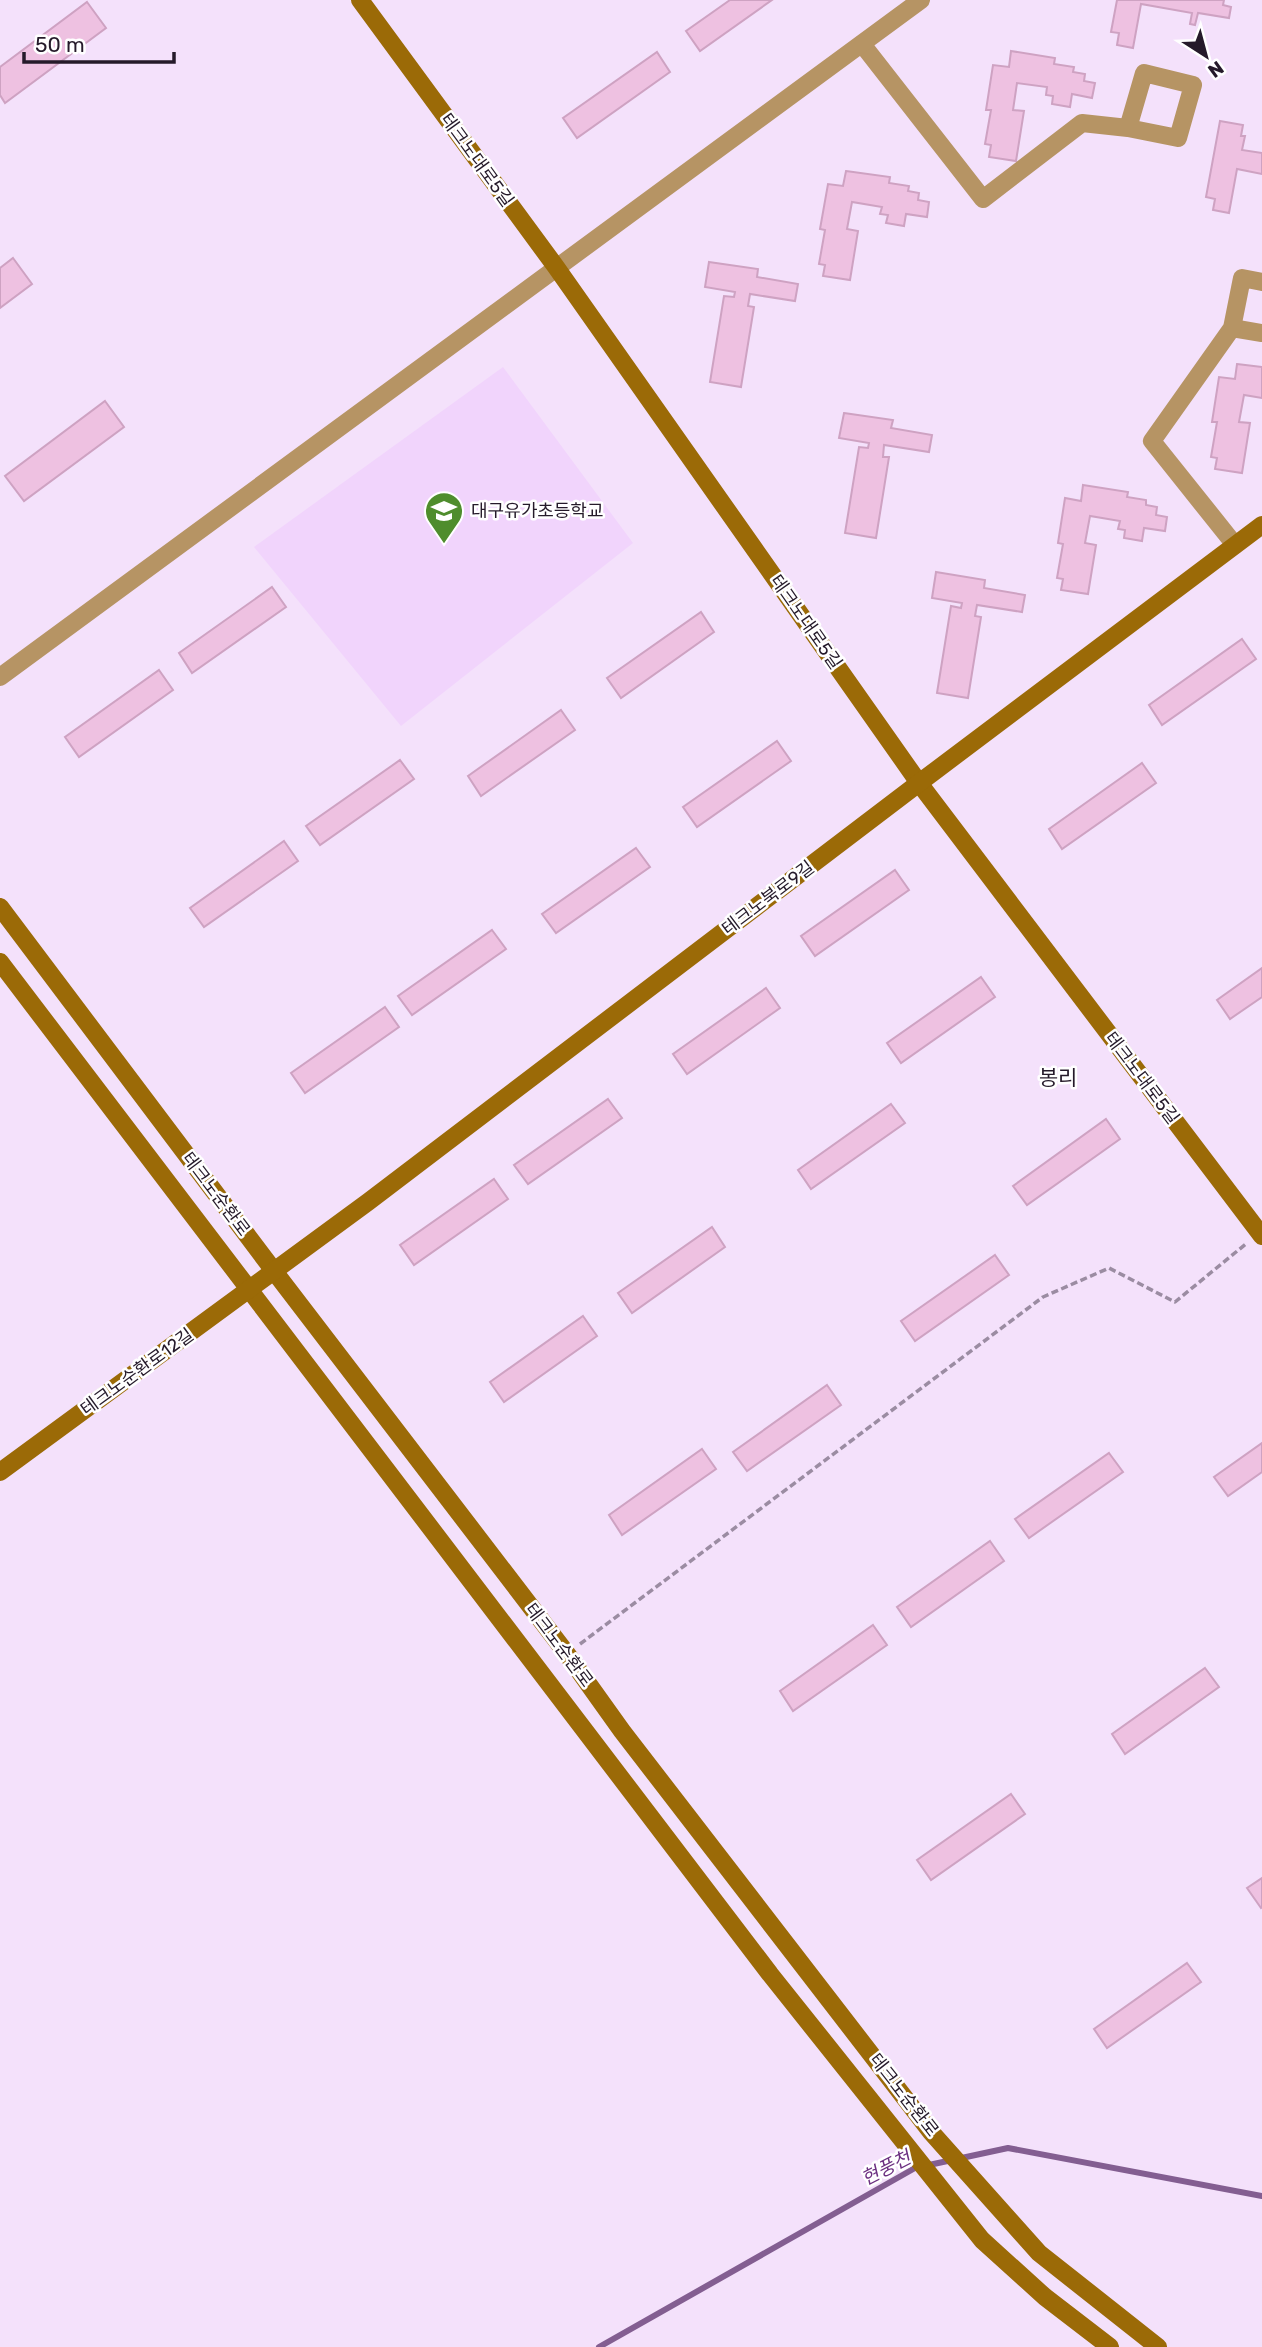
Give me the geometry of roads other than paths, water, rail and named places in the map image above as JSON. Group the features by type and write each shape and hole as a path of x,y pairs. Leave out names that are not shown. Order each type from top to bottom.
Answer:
{"street":[{"name":"테크노대로5길","path":"360,0 556,267 919,783 1261,1234"},
{"path":"0,677 921,0"},
{"path":"862,44 983,199 1082,123 1128,128"},
{"path":"1235,545 1152,441 1232,328 1242,278 1262,282"},
{"path":"1232,328 1262,333"},
{"name":"테크노북로9길","path":"274,1271 1262,525"},
{"name":"테크노순환로","path":"0,907 567,1654 622,1731 931,2132 1039,2253 1158,2347"},
{"name":"테크노순환로","path":"0,962 770,1974 982,2240 1045,2297 1110,2347"},
{"name":"테크노순환로12길","path":"0,1472 274,1271"}],"waterway":[{"name":"현풍천","path":"599,2347 915,2168 1008,2148 1262,2196"}],"place":[{"name":"대구유가초등학교","path":"444,545"}],"district":[{"name":"봉리","path":"1058,1077"}]}
